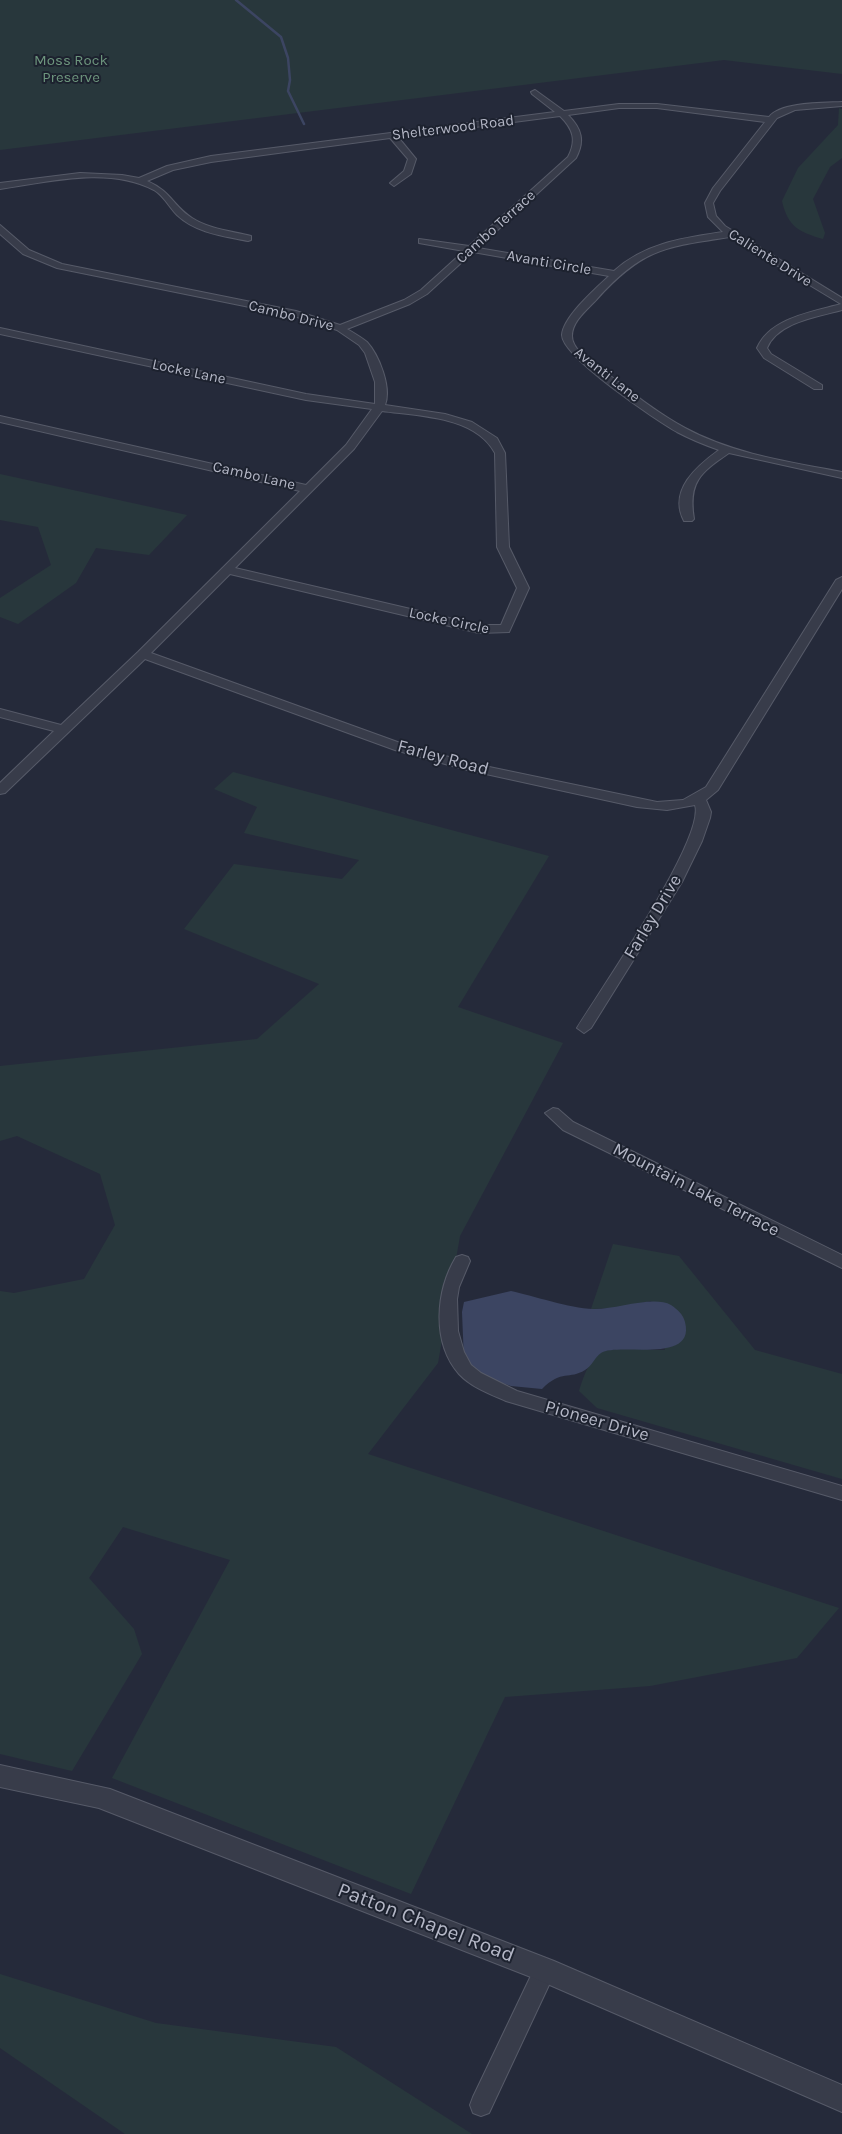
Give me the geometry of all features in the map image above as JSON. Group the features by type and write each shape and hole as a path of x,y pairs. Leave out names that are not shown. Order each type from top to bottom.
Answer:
{"street":[{"name":"Cambo Terrace","path":"340,328 415,298 472,249 577,152 580,141 578,132 536,92"},
{"name":"Caliente Drive","path":"842,104 794,108 780,112 769,120 716,190 709,203 712,217 729,234 842,302"},
{"name":"Shelterwood Road","path":"140,182 170,168 202,161 612,107 646,106 769,120"},
{"path":"392,136 412,159 408,172 394,183"},
{"path":"0,186 82,176 111,177 140,182 164,193 179,213 188,219 208,228 248,238"},
{"name":"Cambo Drive","path":"0,228 11,242 28,254 60,266 296,314 340,328 362,343 370,353 382,391 379,408"},
{"name":"Avanti Lane","path":"729,234 657,249 638,257 616,274 571,323 568,339 572,349 585,361 681,430 726,450 842,475"},
{"name":"Avanti Circle","path":"422,241 616,274"},
{"path":"818,387 767,356 762,348 763,343 769,333 779,328 842,307"},
{"name":"Locke Lane","path":"0,331 306,397 379,408"},
{"path":"308,488 350,447 379,408"},
{"name":"Locke Circle","path":"228,570 479,629 505,630 523,588 503,547 502,462 497,446 486,434 454,418 379,408"},
{"name":"Cambo Lane","path":"0,419 308,488"},
{"path":"688,519 684,497 689,482 698,470 726,450"},
{"name":"Cambo Lane","path":"142,655 308,488"},
{"path":"700,800 711,790 827,601 842,580"},
{"path":"827,601 842,604"},
{"path":"0,790 142,655"},
{"name":"Farley Road","path":"142,655 156,658 399,747 468,766 638,803 672,806 700,800"},
{"path":"0,713 64,730"},
{"name":"Farley Drive","path":"584,1028 684,866 703,818 704,812 700,800"},
{"name":"Mountain Lake Terrace","path":"553,1113 568,1126 842,1262"},
{"name":"Pioneer Drive","path":"462,1262 450,1290 453,1347 458,1361 465,1370 485,1384 512,1396 842,1493"},
{"name":"Patton Chapel Road","path":"0,1776 101,1797 545,1970 842,2099"},
{"path":"481,2105 545,1970"}],"green space":[{"name":"Moss Rock Preserve","path":"0,0 842,0 842,74 724,60 0,150"},
{"path":"839,108 842,109 842,158 830,167 813,199 825,233 823,239 801,231 791,223 784,210 782,201 798,168 838,125"},
{"path":"0,474 187,515 149,555 96,548 76,583 18,624 0,617 0,598 51,565 38,527 0,520"},
{"path":"233,772 549,856 458,1007 563,1043 460,1236 438,1363 368,1454 839,1608 797,1658 650,1686 505,1697 411,1894 112,1778 230,1560 123,1527 89,1578 134,1629 142,1654 72,1771 0,1754 0,1291 14,1293 84,1279 115,1225 100,1174 17,1136 0,1141 0,1066 257,1039 319,984 184,929 234,864 342,879 359,860 244,833 257,807 214,789"},
{"path":"613,1244 679,1256 755,1350 842,1374 842,1479 597,1408 579,1391 590,1364 602,1352 624,1349 665,1350 651,1301 618,1308 591,1309"},
{"path":"0,1974 156,2023 336,2047 472,2134 125,2134 0,2048"}],"water":[{"path":"511,1291 563,1304 593,1309 644,1302 663,1302 671,1305 682,1314 685,1322 685,1335 679,1343 668,1348 654,1350 610,1350 601,1353 585,1370 555,1379 542,1389 511,1386 478,1375 464,1360 462,1312 464,1302"}],"waterway":[{"path":"236,0 281,37 288,58 290,80 288,91 304,124"}]}
